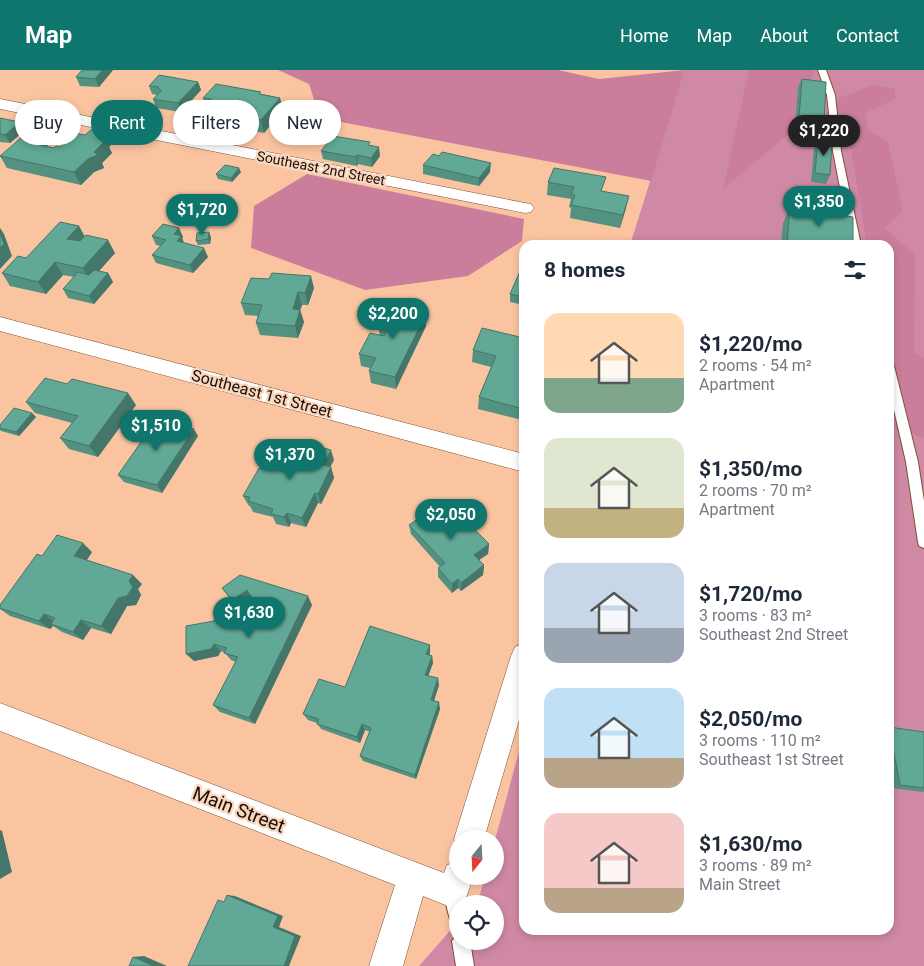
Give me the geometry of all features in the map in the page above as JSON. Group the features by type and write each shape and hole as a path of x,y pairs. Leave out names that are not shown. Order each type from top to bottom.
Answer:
{"street":[{"name":"Southeast 2nd Street","path":"0,104 524,208"},
{"name":"Southeast 1st Street","path":"0,324 519,462"},
{"path":"472,830 519,673"},
{"name":"Main Street","path":"0,717 413,877 454,895"},
{"path":"386,966 413,877"}],"lane":[{"path":"822,70 831,95 837,151 855,240"},
{"path":"894,387 912,462 924,542"},
{"path":"462,950 465,966"}],"shaded area":[{"path":"278,70 558,70 599,79 685,70 651,181 341,122 341,100 314,100 309,84"},
{"path":"685,70 924,70 924,966 419,966 449,932 449,950 504,950 504,895 480,895 483,885 504,885 504,830 498,830 519,751 519,935 894,935 894,240 632,240"},
{"path":"749,70 814,70 797,127 723,189"},
{"path":"873,85 895,89 895,99 865,113 868,130 888,142 903,211 885,228 915,255 914,352 924,358 924,438 894,429 894,240 866,240 851,149 832,118 839,98"},
{"path":"307,174 524,219 522,240 519,240 519,243 468,276 365,290 251,248 254,206"}],"building":[{"path":"82,70 102,70 95,79 76,77"},
{"path":"159,75 198,82 181,100 173,100 173,102 153,99 161,91 158,87 149,86"},
{"path":"802,79 826,82 824,121 799,118"},
{"path":"216,84 261,92 259,94 280,98 278,100 269,100 269,111 261,120 259,120 259,100 210,100 203,98"},
{"path":"0,118 15,121 15,126 5,135 0,134"},
{"path":"91,130 91,145 101,145 94,152 98,155 88,159 74,172 0,156 15,143 15,145 40,145 54,148 62,145 81,145 81,134 85,135"},
{"path":"341,137 370,142 368,145 379,147 371,158 321,151 326,145 341,145"},
{"path":"818,139 832,141 830,175 815,173"},
{"path":"442,152 491,163 479,178 423,165 433,154 439,156"},
{"path":"225,165 239,168 231,178 216,174"},
{"path":"554,168 606,177 601,191 629,196 623,215 571,205 575,195 571,195 574,187 548,182"},
{"path":"790,206 853,217 853,240 787,240"},
{"path":"60,222 79,226 67,239 80,241 86,235 108,240 83,268 55,262 38,282 2,273 18,256 26,258"},
{"path":"163,224 179,228 174,234 181,236 177,241 204,248 190,265 152,255 166,240 152,236"},
{"path":"209,232 208,239 196,241 197,233"},
{"path":"0,233 4,244 0,248"},
{"path":"94,270 108,273 89,296 63,289 78,272 89,275"},
{"path":"272,273 311,276 305,293 298,292 293,309 300,310 295,326 256,323 262,305 241,303 251,278 269,279"},
{"path":"519,274 519,296 510,294"},
{"path":"388,305 426,314 395,377 369,371 376,358 359,354 370,333 384,336 388,327 378,325"},
{"path":"482,328 519,337 519,408 479,397 496,356 473,350"},
{"path":"45,378 67,384 72,379 128,393 89,446 60,438 78,416 26,402"},
{"path":"14,408 32,413 16,432 0,428 0,425"},
{"path":"157,419 194,429 157,485 118,475"},
{"path":"307,443 331,450 323,465 331,467 318,494 315,493 302,518 287,513 284,517 271,514 273,509 248,501 250,497 243,496 259,468 267,470 280,447 301,453"},
{"path":"446,500 489,544 474,555 484,565 461,583 458,579 452,584 438,568 445,563 409,525"},
{"path":"57,535 83,543 74,556 133,575 129,581 133,587 127,596 118,598 101,626 81,620 73,632 51,624 55,618 44,614 39,621 0,608 0,605 37,554 42,556"},
{"path":"240,575 308,596 249,718 213,705 238,657 224,653 227,648 214,644 211,649 186,654 186,626 214,621 221,608 229,613 233,604 246,607 251,596 247,590 232,600 222,588"},
{"path":"370,626 430,645 426,654 432,656 425,675 438,678 431,700 439,702 415,775 360,756 371,728 362,724 357,737 317,724 319,719 303,714 319,679 345,687"},
{"path":"894,728 924,732 924,788 900,785 894,753"},
{"path":"227,895 278,916 273,927 295,936 284,966 188,966 218,900 224,902"},
{"path":"133,957 154,966 129,966"}]}
